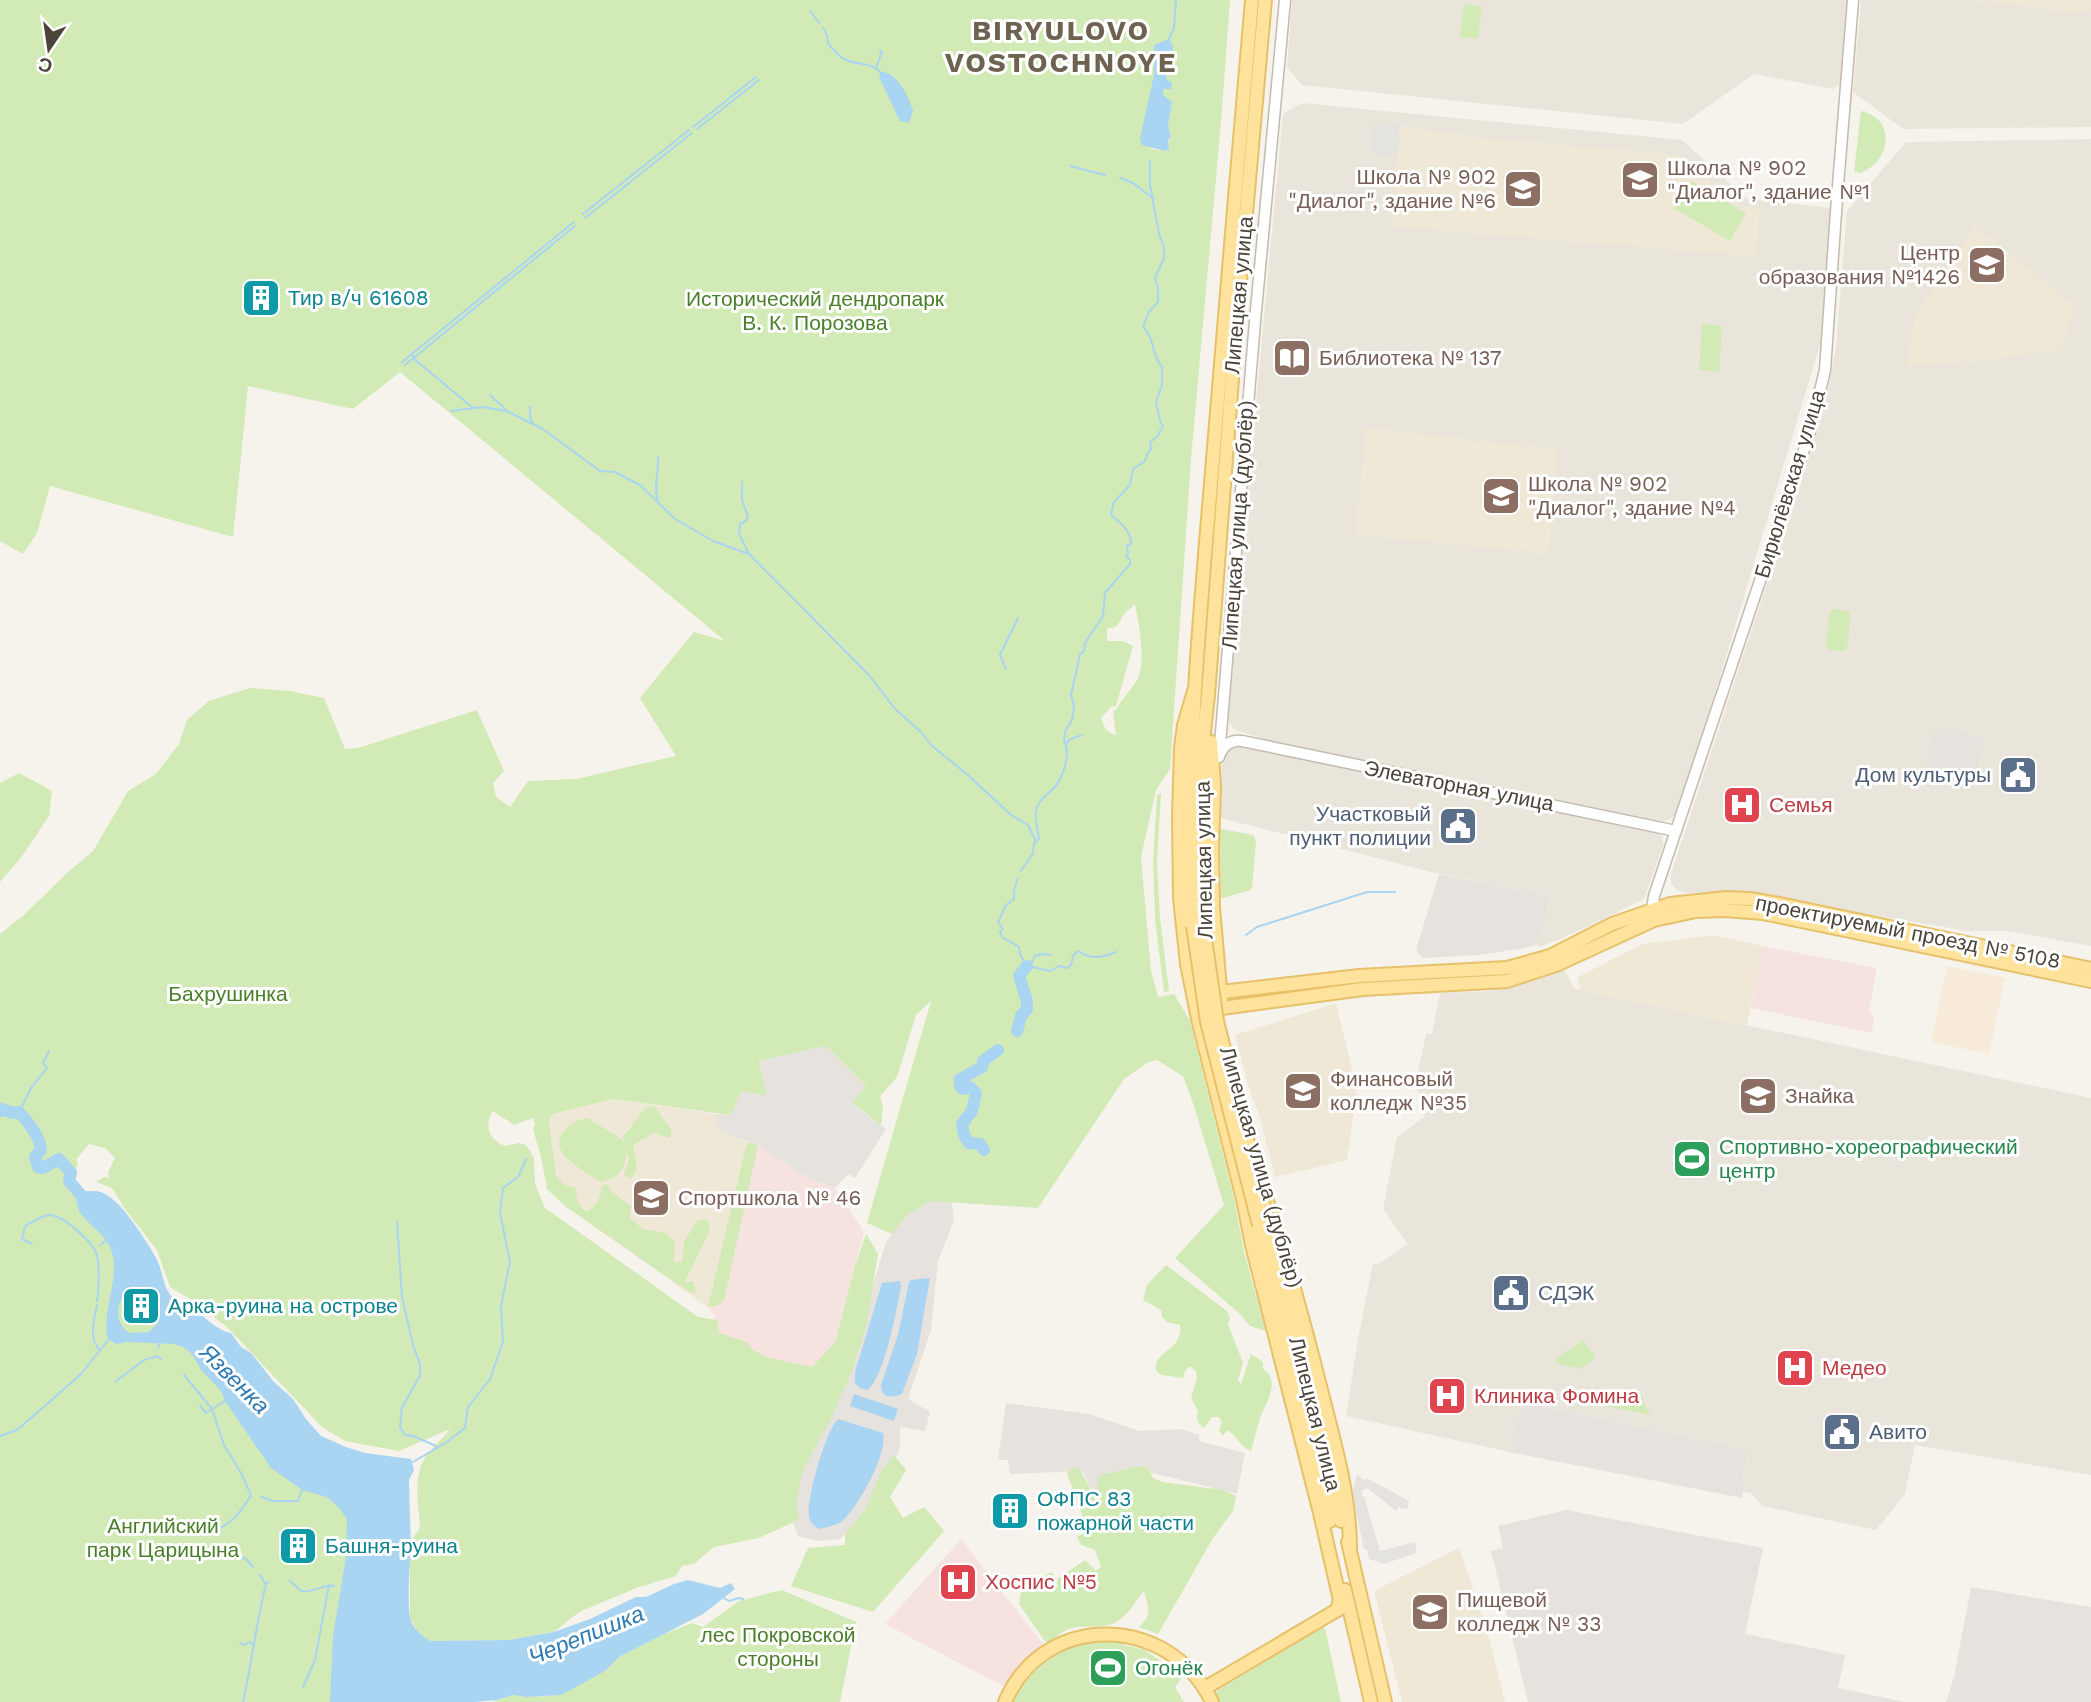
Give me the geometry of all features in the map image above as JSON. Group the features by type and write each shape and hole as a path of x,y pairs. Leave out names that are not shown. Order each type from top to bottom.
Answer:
{"main road":[{"name":"Липецкая улица","path":"1252,0 1194,691 1190,853 1207,1022 1350,1548 1385,1702"},
{"name":"Липецкая улица","path":"1198,925 1204,728 1265,0"},
{"name":"Липецкая улица (дублёр)","path":"1194,691 1184,725 1181,748 1180,898 1185,946 1197,1011 1262,1221"},
{"name":"Липецкая улица (дублёр)","path":"1208,696 1214,787 1213,907 1221,1008 1262,1221 1252,1244 1343,1607"},
{"name":"проектируемый проезд № 5108","path":"1197,1011 1363,989 1507,981 1556,965 1670,904 1719,898 1750,899 1843,916 2091,969"},
{"name":"проектируемый проезд № 5108","path":"1193,995 1359,976 1507,968 1550,956 1612,924 1653,914 1724,910 1763,913 2091,981"},
{"name":"Липецкая улица","path":"1262,1221 1318,1463 1336,1553 1343,1607 1371,1702"},
{"name":"Липецкая улица (дублёр)","path":"1320,1513 1336,1553"},
{"path":"1205,1688 1359,1596"},
{"path":"1004,1702 1018,1678 1048,1651 1087,1636 1127,1636 1150,1642 1173,1654 1194,1674 1212,1702"}],"street":[{"name":"Липецкая улица (дублёр)","path":"1214,787 1223,715 1247,410 1285,0"},
{"name":"Бирюлёвская улица","path":"1653,914 1654,896 1810,432 1823,377 1853,0"},
{"path":"1223,715 1228,728 1242,741"},
{"path":"1219,757 1229,743 1242,741"},
{"name":"Элеваторная улица","path":"1242,741 1676,831"},
{"path":"1185,946 1192,960 1203,964 1212,959 1217,946"}],"shaded area":[{"path":"1292,0 1848,0 1841,84 1833,89 1754,74 1683,124 1302,85 1287,67"},
{"path":"1861,0 2091,0 2091,127 1903,129 1853,92"},
{"path":"1973,0 2091,0 2091,8 2081,13"},
{"path":"1302,103 1682,140 1747,199 1831,208 1821,341 1702,736 1672,818 1655,821 1264,739 1236,730 1229,723 1227,714 1283,114"},
{"path":"1373,124 1400,126 1398,156 1372,153"},
{"path":"1400,126 1480,138 1677,155 1742,206 1760,208 1756,256 1392,226"},
{"path":"2091,139 2091,946 2007,931 1968,931 1731,891 1686,893 1677,890 1671,883 1671,874 1822,417 1836,348 1847,211 1906,142"},
{"name":"Центр образования №1426","path":"1975,226 2074,305 2061,349 1988,360 1907,366 1915,316"},
{"path":"1366,428 1558,450 1549,554 1356,534"},
{"path":"1935,728 1984,739 1973,790 1924,779"},
{"path":"1236,745 1659,831 1663,846 1644,899 1539,947 1537,945 1549,897 1427,871 1221,818 1218,814 1222,756"},
{"path":"1439,874 1550,897 1537,945 1479,955 1422,958 1416,950"},
{"path":"1713,935 1763,946 1747,1025 1580,990 1578,977 1643,944"},
{"path":"1763,946 1877,968 1869,1010 1874,1019 1872,1033 1751,1008"},
{"path":"1947,966 2005,978 1989,1054 1931,1042"},
{"path":"1564,969 1575,989 2091,1098 2091,1475 1915,1445 1905,1494 1876,1530 1762,1506 1751,1493 1744,1492 1746,1480 1743,1474 1748,1450 1524,1402 1509,1452 1346,1416 1373,1263 1378,1264 1408,1244 1383,1209 1397,1137 1424,1117 1430,1109 1415,1086 1426,1034 1432,1034 1440,993 1490,991"},
{"name":"Финансовый колледж №35","path":"1336,1003 1357,1090 1347,1160 1275,1177 1235,1035"},
{"path":"826,1046 866,1086 852,1104 886,1129 855,1178 848,1174 835,1188 808,1178 751,1142 714,1129 717,1114 731,1115 741,1091 759,1061"},
{"name":"Спортшкола № 46","path":"614,1099 717,1114 714,1129 758,1146 717,1306 708,1307 565,1206 547,1189 542,1161 552,1114"},
{"path":"758,1146 808,1178 835,1188 864,1232 835,1342 812,1367 769,1358 753,1350 747,1342 719,1333 715,1316 708,1307 717,1306 724,1301"},
{"path":"930,1201 952,1202 954,1220 938,1261 931,1330 908,1399 930,1412 925,1431 900,1427 900,1447 892,1467 854,1528 839,1539 820,1541 798,1536 791,1517 803,1458 842,1388 886,1242 907,1214"},
{"path":"1523,1402 1748,1450 1742,1498 1509,1452"},
{"path":"1006,1403 1089,1414 1139,1431 1181,1429 1199,1435 1199,1441 1245,1453 1237,1494 1153,1473 1106,1472 1123,1516 1108,1519 1082,1471 1010,1474 1008,1460 998,1460"},
{"path":"1357,1475 1409,1501 1408,1508 1398,1507 1396,1511 1367,1488 1363,1490 1361,1497 1364,1496 1380,1551 1415,1542 1417,1553 1384,1564 1369,1559 1367,1549 1364,1549 1352,1492"},
{"path":"1566,1510 1763,1548 1745,1634 1845,1655 1838,1688 1905,1702 1528,1702 1491,1551 1503,1548 1498,1526"},
{"name":"Хоспис №5","path":"961,1539 1045,1647 1025,1663 1005,1687 885,1624"},
{"name":"Пищевой колледж № 33","path":"1459,1548 1487,1629 1505,1702 1402,1702 1374,1591"},
{"path":"1971,1587 2091,1607 2091,1702 1946,1702 1954,1677"}],"green space":[{"path":"0,0 1230,0 1191,459 1170,769 1156,790 1141,857 1151,971 1158,997 1174,994 1190,1021 1234,1198 1244,1252 1266,1331 1250,1326 1239,1313 1175,1258 1224,1205 1183,1076 1157,1060 1149,1062 1124,1079 1038,1208 930,1201 907,1215 892,1234 867,1223 931,1001 916,1015 897,1077 880,1096 883,1107 881,1125 852,1103 866,1086 826,1046 759,1061 766,1095 741,1091 731,1115 614,1099 552,1114 549,1123 556,1176 565,1185 575,1187 578,1203 586,1212 595,1205 602,1186 607,1184 611,1191 631,1206 630,1218 643,1229 666,1233 675,1242 674,1262 682,1262 684,1242 697,1221 707,1219 710,1230 684,1283 693,1281 696,1294 565,1206 547,1189 533,1129 533,1118 514,1125 493,1111 488,1126 491,1136 505,1146 519,1143 526,1145 534,1158 535,1184 545,1208 698,1317 717,1320 719,1333 747,1342 753,1350 769,1358 812,1367 835,1342 866,1234 878,1254 867,1323 852,1371 803,1470 797,1496 798,1520 759,1538 714,1547 694,1564 682,1566 676,1576 639,1587 579,1612 554,1632 509,1640 429,1641 417,1631 410,1618 410,1542 420,1528 417,1492 421,1466 450,1429 399,1451 345,1441 322,1427 228,1328 197,1303 170,1287 157,1250 112,1188 96,1182 104,1177 109,1178 108,1172 115,1158 105,1148 89,1144 76,1160 78,1163 72,1179 74,1188 162,1306 354,1479 385,1702 0,1702 0,934 93,851 128,791 156,774 179,744 187,720 209,701 250,688 290,691 324,698 345,749 358,748 477,710 504,771 493,783 496,797 510,807 528,781 576,779 676,756 640,698 694,632 725,641 400,372 353,409 248,386 233,537 50,486 37,533 23,554 0,541","holes":["1167,66 1171,73 1167,74 1163,95 1172,102 1168,126 1171,136 1165,151 1151,149","1135,604 1141,665 1136,682 1113,711 1116,736 1106,730 1101,718 1112,706 1116,706 1133,646 1123,641 1107,641 1107,629 1117,626 1124,614"]},
{"path":"1464,4 1482,7 1478,39 1460,37"},
{"path":"1861,111 1873,116 1880,123 1885,131 1886,141 1878,160 1860,173 1854,171"},
{"path":"1691,181 1746,213 1730,241 1675,209"},
{"path":"1702,324 1722,326 1719,372 1699,370"},
{"path":"1833,609 1848,611 1850,615 1845,651 1830,650 1826,645 1829,613"},
{"path":"19,773 52,791 49,816 23,855 0,882 0,783"},
{"path":"1161,794 1157,862 1160,918 1169,991 1164,992 1155,919 1153,862 1157,795"},
{"path":"1220,829 1249,834 1254,836 1256,842 1252,888 1223,898 1221,898"},
{"path":"649,1106 655,1107 672,1131 669,1138 653,1133 633,1145 637,1168 631,1179 624,1175 629,1159 627,1152 620,1172 601,1182 563,1154 560,1139 564,1131 578,1120 588,1118 624,1141 623,1136"},
{"path":"751,1142 758,1146 724,1301 717,1306 708,1307 746,1146"},
{"path":"1166,1265 1227,1311 1230,1318 1228,1324 1243,1363 1238,1380 1241,1384 1251,1354 1263,1362 1263,1369 1271,1378 1271,1390 1251,1451 1227,1430 1223,1436 1219,1430 1222,1423 1219,1417 1212,1417 1204,1428 1198,1423 1198,1411 1191,1398 1197,1378 1196,1371 1190,1366 1183,1378 1162,1375 1156,1371 1159,1358 1173,1346 1180,1334 1180,1325 1167,1322 1162,1317 1161,1310 1143,1300 1147,1285"},
{"path":"1583,1340 1596,1358 1580,1369 1554,1360"},
{"path":"1631,1391 1642,1396 1651,1415 1601,1405"},
{"path":"894,1455 906,1470 890,1497 903,1518 924,1507 944,1531 873,1612 791,1586 808,1548 845,1545 845,1535 865,1510 881,1472"},
{"path":"1134,1467 1147,1467 1153,1478 1162,1482 1223,1490 1236,1496 1233,1511 1213,1538 1158,1634 1139,1627 1148,1614 1144,1591 1118,1621 1105,1626 1069,1629 1050,1644 1044,1640 1019,1604 1022,1585 1052,1572 1056,1580 1085,1560 1096,1571 1101,1567 1095,1550 1081,1545 1077,1537 1088,1531 1067,1473 1072,1468 1079,1468 1096,1498 1098,1476"},
{"name":"лес Покровской стороны","path":"782,1590 856,1622 840,1702 492,1702 513,1695 552,1696 605,1671 619,1657 664,1634 692,1623 703,1627 739,1601"},
{"path":"1325,1628 1341,1702 1217,1702 1218,1690"},
{"name":"Огонёк","path":"1111,1639 1122,1642 1122,1645 1143,1649 1183,1676 1175,1687 1184,1702 1009,1702 1034,1665 1079,1642"}],"water":[{"path":"1169,39 1173,46 1171,73 1167,74 1166,79 1172,83 1171,89 1164,89 1163,95 1172,102 1168,126 1171,136 1168,141 1169,149 1165,151 1142,145 1140,139 1154,75 1154,45"},
{"path":"879,71 886,72 897,80 905,92 913,111 909,123 900,121 880,79"},
{"path":"79,1189 98,1191 118,1204 146,1240 172,1297 193,1307 217,1327 231,1333 241,1347 251,1353 274,1382 293,1399 321,1436 365,1453 411,1459 414,1470 409,1480 410,1615 416,1630 430,1641 509,1640 554,1632 590,1619 636,1597 646,1597 688,1580 720,1588 731,1583 735,1589 703,1614 619,1657 605,1671 561,1695 513,1695 474,1702 330,1702 333,1636 346,1557 347,1519 327,1497 302,1490 271,1468 221,1391 202,1371 191,1353 173,1344 117,1344 109,1340 106,1324 114,1272 113,1254 102,1235 80,1212 75,1193","holes":["129,1288 141,1289 153,1300 158,1323 149,1332 129,1333 120,1323 119,1305"]},
{"path":"930,1278 917,1354 902,1394 885,1395 881,1385 898,1335 909,1282"},
{"path":"900,1281 893,1326 879,1373 867,1390 860,1388 855,1383 855,1372 882,1283"},
{"path":"854,1394 898,1409 894,1421 850,1406"},
{"path":"838,1419 883,1433 883,1442 876,1467 855,1506 841,1522 820,1529 813,1524 809,1508 823,1450"}],"waterway":[{"path":"1168,41 1174,28 1176,0"},
{"path":"810,11 819,23"},
{"path":"823,28 828,44 841,57 879,71"},
{"path":"876,68 882,52 880,50"},
{"path":"693,127 756,77"},
{"path":"697,129 759,80"},
{"path":"583,214 689,130"},
{"path":"585,218 692,133"},
{"path":"1021,871 1033,853 1034,843 1039,839 1037,807 1055,787 1066,764 1065,732 1072,720 1074,706 1071,695 1080,654 1103,616 1105,593 1130,564 1126,556 1127,546 1131,544 1130,535 1111,515 1114,502 1130,485 1133,469 1145,461 1151,450 1150,442 1157,437 1163,426 1156,402 1162,385 1162,367 1143,327 1149,312 1158,302 1155,278 1164,258 1150,185 1150,161"},
{"path":"1070,166 1105,175"},
{"path":"1120,178 1133,183 1154,199"},
{"path":"402,362 574,222"},
{"path":"405,365 575,226"},
{"path":"412,354 413,358 473,408"},
{"path":"490,395 505,409"},
{"path":"451,411 483,407 506,411 543,429 600,471 615,472 640,485 675,519 713,541 749,554 869,675 895,709 921,732 932,746 1011,815 1028,825 1036,842"},
{"path":"530,407 533,424"},
{"path":"658,457 658,501"},
{"path":"742,482 742,500 748,517 740,524 739,534 749,554"},
{"path":"1006,669 1000,655 1018,618"},
{"path":"1066,745 1069,740 1082,735"},
{"name":"Черепишка","path":"1018,878 1014,899 1006,905 998,922 1003,929 1000,931 1002,937 1019,947 1027,966 1050,971 1059,966 1067,968 1078,951 1097,957 1116,952"},
{"name":"Черепишка","path":"1246,935 1257,927 1367,892 1395,892"},
{"path":"1030,966 1035,956 1051,955"},
{"name":"Черепишка","path":"1017,1031 1021,1016 1027,1009 1019,976 1027,966"},
{"name":"Черепишка","path":"984,1150 980,1144 969,1143 964,1135 962,1124 972,1111 976,1093 970,1087 963,1089 960,1079 982,1067 983,1061 998,1050"},
{"path":"19,1112 31,1088 47,1068 43,1063 49,1051"},
{"name":"Язвенка","path":"0,1111 19,1112 38,1140 41,1150 35,1157 38,1167 43,1168 59,1159 71,1173 69,1181 88,1203"},
{"path":"413,1462 465,1428 468,1407 490,1379 503,1342 501,1306 510,1262 500,1213 503,1188 518,1177 526,1159"},
{"path":"32,1244 22,1239 25,1226 44,1216 56,1216 76,1229 96,1252 99,1276 97,1301"},
{"path":"397,1222 402,1297 420,1364 420,1376 402,1407 400,1428 405,1435 436,1446"},
{"path":"100,1245 107,1240"},
{"path":"97,1305 93,1335 100,1350"},
{"path":"0,1436 17,1430 81,1374 109,1339"},
{"path":"158,1348 159,1344"},
{"path":"115,1382 144,1360 157,1356 161,1359"},
{"path":"184,1375 212,1409 224,1445 251,1495 229,1522 214,1531 196,1532"},
{"path":"200,1406 206,1413 225,1401"},
{"path":"261,1497 273,1501 298,1501 302,1490"},
{"path":"236,1551 253,1567"},
{"path":"260,1575 265,1583"},
{"path":"290,1581 301,1591"},
{"path":"243,1702 266,1584 269,1582"},
{"path":"303,1687 315,1660 329,1585"},
{"path":"302,1591 334,1586"},
{"path":"724,1598 729,1601 743,1599"},
{"path":"240,1643 244,1645 249,1642 254,1645"}],"place":[{"name":"Школа № 902 \"Диалог\", здание №1","path":"1640,180"},
{"name":"Школа № 902 \"Диалог\", здание №6","path":"1523,189"},
{"name":"Центр образования №1426","path":"1987,265"},
{"name":"Тир в/ч 61608","path":"261,298"},
{"name":"Библиотека № 137","path":"1292,358"},
{"name":"Школа № 902 \"Диалог\", здание №4","path":"1501,496"},
{"name":"Дом культуры","path":"2018,775"},
{"name":"Семья","path":"1742,805"},
{"name":"Участковый пункт полиции","path":"1458,826"},
{"name":"Финансовый колледж №35","path":"1303,1091"},
{"name":"Знайка","path":"1758,1096"},
{"name":"Спортивно-хореографический центр","path":"1692,1159"},
{"name":"Спортшкола № 46","path":"651,1198"},
{"name":"СДЭК","path":"1511,1293"},
{"name":"Арка-руина на острове","path":"141,1306"},
{"name":"Медео","path":"1795,1368"},
{"name":"Клиника Фомина","path":"1447,1396"},
{"name":"Авито","path":"1842,1432"},
{"name":"ОФПС 83 пожарной части","path":"1010,1511"},
{"name":"Башня-руина","path":"298,1546"},
{"name":"Хоспис №5","path":"958,1582"},
{"name":"Пищевой колледж № 33","path":"1430,1612"},
{"name":"Огонёк","path":"1108,1668"}],"district":[{"name":"BIRYULOVO VOSTOCHNOYE","path":"1061,46"}],"park label":[{"name":"Исторический дендропарк В. К. Порозова","path":"815,311"},
{"name":"Бахрушинка","path":"228,994"},
{"name":"Английский парк Царицына","path":"163,1538"}]}
